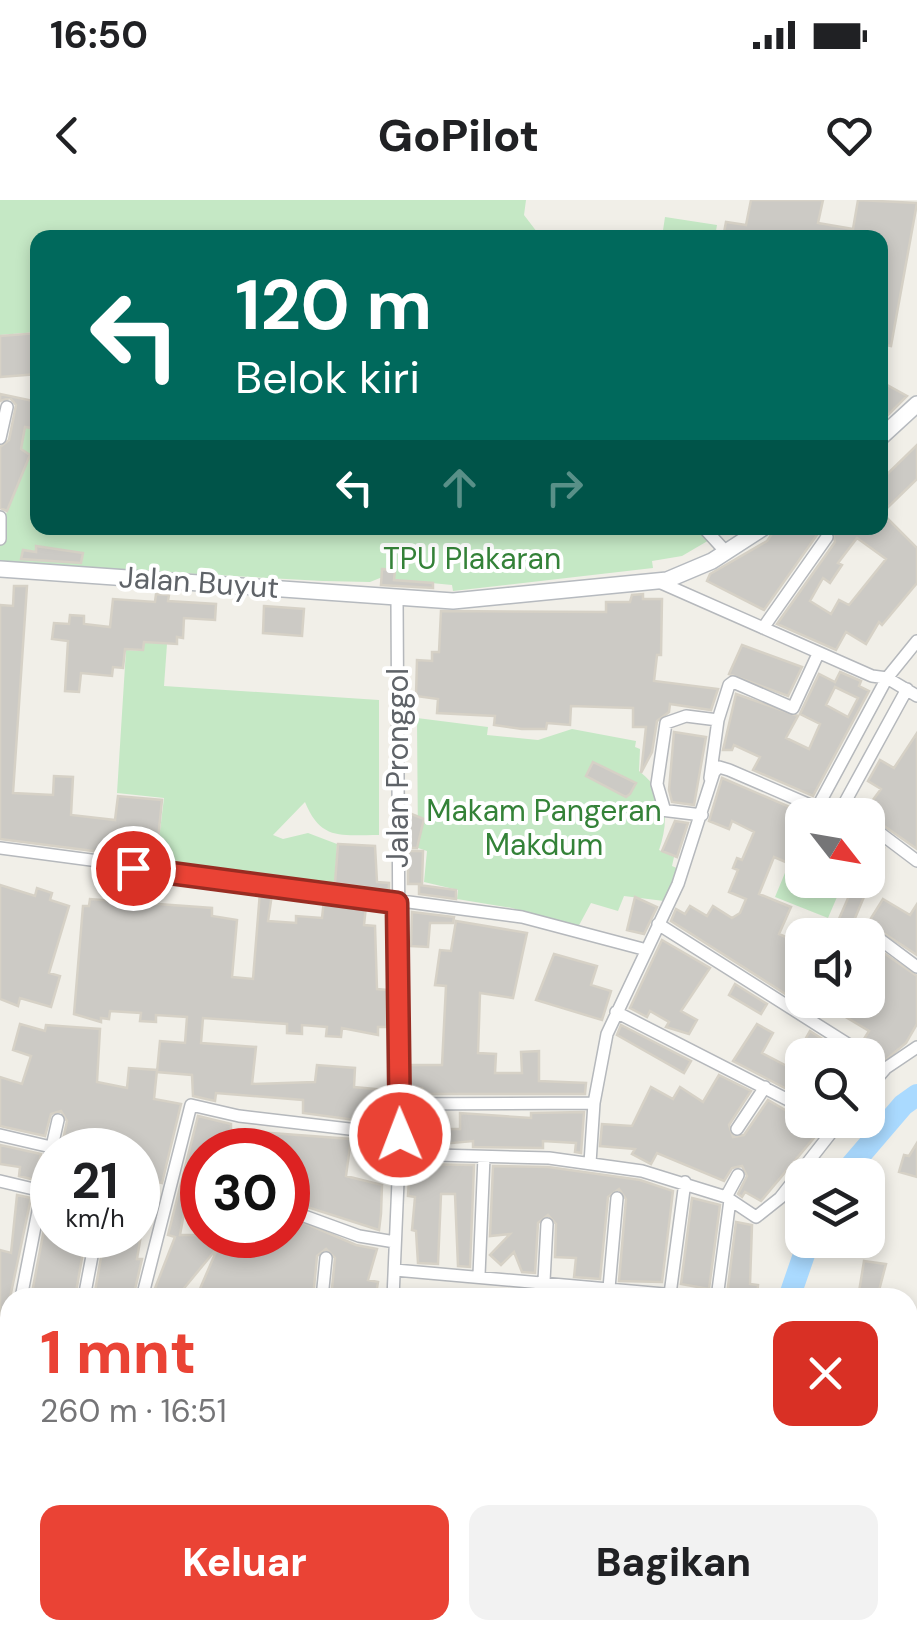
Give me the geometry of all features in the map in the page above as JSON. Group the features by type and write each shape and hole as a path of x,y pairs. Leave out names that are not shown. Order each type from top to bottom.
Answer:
{"street":[{"path":"888,431 917,404"},
{"path":"0,438 7,406"},
{"path":"0,517 0,540"},
{"path":"710,535 726,552"},
{"name":"Jalan Buyut","path":"0,570 452,600 658,581 687,574 753,535"},
{"path":"763,628 827,536"},
{"path":"658,581 856,671 886,678 912,693 848,798"},
{"name":"Jalan Pronggol","path":"394,1288 400,1135 397,599"},
{"path":"709,782 719,767 819,807 886,678 917,641"},
{"path":"590,1163 594,1104 606,1034 658,924 702,815 718,720 733,682 793,708 818,654"},
{"path":"702,815 663,809 658,784 666,723 686,716 718,720"},
{"path":"885,837 917,861"},
{"path":"0,848 522,917 643,949"},
{"path":"658,924 838,1038"},
{"path":"885,943 917,967"},
{"path":"616,1012 785,1098"},
{"path":"886,1068 917,1046"},
{"path":"736,1128 765,1087"},
{"path":"399,1104 594,1104"},
{"path":"145,1288 191,1105 239,1116 400,1135"},
{"path":"56,1128 58,1120"},
{"path":"0,1135 30,1141"},
{"path":"398,1154 590,1163 685,1182 728,1198 752,1216 762,1213 792,1184 823,1138"},
{"path":"479,1276 484,1157"},
{"path":"718,1288 728,1198 738,1175"},
{"path":"0,1181 30,1187"},
{"path":"671,1288 685,1182"},
{"path":"609,1288 617,1198"},
{"path":"310,1218 359,1236 395,1242"},
{"path":"544,1281 547,1224"},
{"path":"24,1288 30,1255"},
{"path":"86,1288 92,1258"},
{"path":"323,1288 326,1258"},
{"path":"396,1270 544,1281 571,1288"}],"green space":[{"path":"0,200 526,200 524,215 535,230 30,230 30,333 0,335"},
{"path":"665,217 717,225 716,230 663,230"},
{"name":"TPU Plakaran","path":"25,428 30,428 30,455 21,448"},
{"name":"TPU Plakaran","path":"30,455 30,535 707,535 711,539 682,556 652,561 653,568 453,591 452,585 380,578 370,582 323,581 0,563 0,513 6,514 23,464 27,464"},
{"path":"145,632 157,633 156,643 167,644 164,686 379,700 379,835 343,835 325,830 305,802 273,835 283,839 308,833 337,844 334,890 156,863 164,798 117,793 126,650 143,651"},
{"name":"Makam Pangeran Makdum","path":"417,718 488,727 487,735 538,740 572,729 636,741 635,747 640,749 639,771 655,788 664,807 659,850 674,857 672,866 679,869 664,901 624,896 618,911 591,903 577,929 512,908 457,899 458,890 424,882 427,851 418,848"},
{"path":"785,873 785,898 837,898 828,918 775,897"}],"building":[{"path":"751,200 823,200 818,223 853,229 858,200 917,203 891,346 888,230 724,230 726,222 746,225"},
{"path":"30,334 30,375 0,377 0,336"},
{"path":"888,385 907,396 888,415"},
{"path":"0,394 30,400 30,428 25,427 21,449 30,455 7,511 0,508 0,447 9,440 16,405 10,398 0,401"},
{"path":"917,445 917,479 888,507 888,473"},
{"path":"888,519 917,548 917,583 882,625 879,622 866,644 846,632 836,650 777,624 835,542 833,535 888,535","holes":["857,538 886,559 849,605 839,600 831,614 810,601 823,578 830,583 842,565 838,563"]},
{"path":"771,535 817,535 764,610 707,581 710,574"},
{"path":"36,546 83,553 81,563 21,559 23,550 36,552"},
{"path":"382,569 395,570 394,580 433,583 433,588 381,585"},
{"path":"14,586 27,586 13,793 53,795 54,776 73,777 71,815 115,820 118,796 162,800 156,859 0,839 0,605 13,606"},
{"path":"156,594 169,595 168,601 216,604 215,620 184,618 183,638 177,637 177,644 144,642 143,650 125,649 123,668 113,667 112,676 81,673 79,692 65,691 68,641 52,639 54,623 69,624 70,615 84,616 84,624 110,627 113,599 155,602"},
{"path":"643,594 643,599 662,599 661,655 657,655 654,681 718,689 711,710 670,704 669,712 657,721 652,752 641,773 646,727 633,727 633,708 571,706 570,725 547,723 546,729 522,729 494,725 495,716 437,713 438,699 416,696 417,660 432,661 432,652 439,652 441,611 606,612 606,602 630,602 632,595"},
{"path":"264,606 304,609 302,636 263,633"},
{"path":"742,645 802,667 788,696 729,674"},
{"path":"840,672 861,681 859,686 869,691 813,796 753,770 760,757 734,745 732,750 723,750 736,694 798,716 786,738 809,749 820,724 800,714 819,674 835,682","holes":["835,687 858,698 848,717 826,705"]},
{"path":"674,732 706,737 694,805 672,802 669,790"},
{"path":"917,733 917,849 885,827 885,798 874,798 881,789 868,781 880,760 894,768"},
{"path":"593,762 636,783 630,794 626,797 586,776"},
{"path":"722,778 785,805 785,862 774,857 759,894 791,907 779,934 785,937 785,994 671,921 676,909 685,914 690,906 707,916 713,906 732,918 740,913 746,899 729,892 738,870 733,868 737,858 742,860 754,832 732,821 729,829 709,821"},
{"path":"409,813 424,819 417,848 408,848"},
{"path":"675,821 688,823 677,857 662,851"},
{"path":"338,844 375,846 377,882 389,883 389,890 335,883"},
{"path":"408,851 423,851 422,884 408,884"},
{"path":"0,885 35,896 37,888 52,893 50,900 69,906 49,973 60,976 51,1007 20,998 18,1006 0,999"},
{"path":"419,885 456,890 456,899 419,894"},
{"path":"260,892 272,894 268,921 296,923 296,916 322,918 324,900 366,906 364,925 375,926 377,989 387,990 387,1027 378,1027 378,1035 342,1028 341,1037 326,1036 327,1027 302,1025 302,1034 287,1033 287,1024 203,1018 201,1043 256,1047 252,1084 315,1082 317,1065 355,1068 354,1087 385,1090 385,1103 371,1103 370,1122 303,1113 303,1100 216,1093 215,1101 193,1096 192,1075 157,1072 160,1041 185,1043 187,1017 156,1015 156,1022 140,1021 141,1013 110,1011 109,1019 101,1018 101,1022 74,1014 83,906 89,906 90,899 212,908 212,916 237,920 232,977 253,979"},
{"path":"635,897 657,907 644,934 627,930"},
{"path":"848,898 863,898 855,918 839,918"},
{"path":"883,899 910,915 917,904 917,955 885,934 885,918 871,918"},
{"path":"412,912 454,917 453,923 430,923 428,947 411,946"},
{"path":"456,921 527,933 513,998 480,993 478,1053 496,1054 495,1073 522,1073 521,1052 539,1051 539,1081 586,1083 585,1094 423,1094 422,1088 409,1089 409,1065 442,1065 446,986 435,985 440,950 451,951"},
{"path":"662,940 710,968 681,1011 697,1020 689,1034 666,1027 669,1022 650,1011 647,1017 630,1008"},
{"path":"554,954 597,966 591,985 611,991 602,1020 536,1000"},
{"path":"885,954 917,976 917,1024 906,1043 885,1061 885,1038 865,1038 869,1031 847,1018 885,1018"},
{"path":"735,984 767,1004 761,1014 729,995"},
{"path":"20,1024 45,1031 46,1025 100,1029 97,1082 127,1088 129,1068 157,1070 154,1099 181,1104 162,1183 160,1128 66,1128 67,1121 61,1111 51,1114 47,1128 30,1128 30,1133 0,1126 0,1077 22,1084 31,1056 13,1050"},
{"path":"757,1024 773,1033 762,1053 785,1065 785,1088 733,1061"},
{"path":"621,1025 691,1061 684,1073 617,1035"},
{"path":"719,1075 751,1091 729,1125 733,1137 744,1135 768,1100 785,1110 785,1138 814,1138 797,1158 785,1158 785,1172 761,1201 745,1192 742,1197 738,1194 747,1176 742,1166 732,1168 724,1181 657,1153 651,1164 632,1154 635,1149 600,1146 602,1124 632,1126 651,1087 673,1099 680,1087 703,1102"},
{"path":"584,1112 581,1153 575,1152 576,1143 543,1141 543,1148 473,1147 473,1141 431,1145 431,1129 460,1129 460,1113 531,1118 531,1113"},
{"path":"198,1116 231,1124 231,1128 195,1128"},
{"path":"310,1136 351,1139 346,1176 382,1185 379,1230 310,1208"},
{"path":"917,1143 917,1177 899,1172 904,1155 909,1156"},
{"path":"0,1145 30,1152 30,1179 19,1176 20,1167 0,1164"},
{"path":"410,1164 474,1165 470,1267 458,1266 455,1194 441,1194 438,1264 418,1263 416,1231 412,1230 415,1197 408,1196"},
{"path":"493,1166 548,1167 640,1180 673,1191 662,1282 619,1281 626,1199 619,1189 608,1197 600,1279 574,1277 576,1258 555,1257 556,1224 548,1215 538,1223 535,1273 522,1272 514,1252 501,1265 490,1255 510,1234 490,1236"},
{"path":"180,1187 180,1258 209,1258 184,1288 155,1288 175,1237 168,1235"},
{"path":"17,1195 30,1198 12,1288 0,1288 0,1250 11,1253"},
{"path":"692,1198 720,1205 709,1288 681,1284"},
{"path":"736,1222 752,1225 750,1284 758,1288 728,1288"},
{"path":"310,1225 356,1245 377,1249 368,1280 378,1282 377,1288 332,1288 335,1258 326,1249 317,1256 314,1288 200,1288 213,1258 310,1258"},
{"path":"39,1258 82,1258 77,1288 33,1288"},
{"path":"101,1258 142,1259 135,1288 96,1288"},
{"path":"864,1261 886,1264 880,1288 860,1288"}],"waterway":[{"path":"858,1158 903,1105 917,1095"},
{"path":"792,1288 803,1258"}],"route":[{"path":"133,868 397,903 400,1135"}]}
